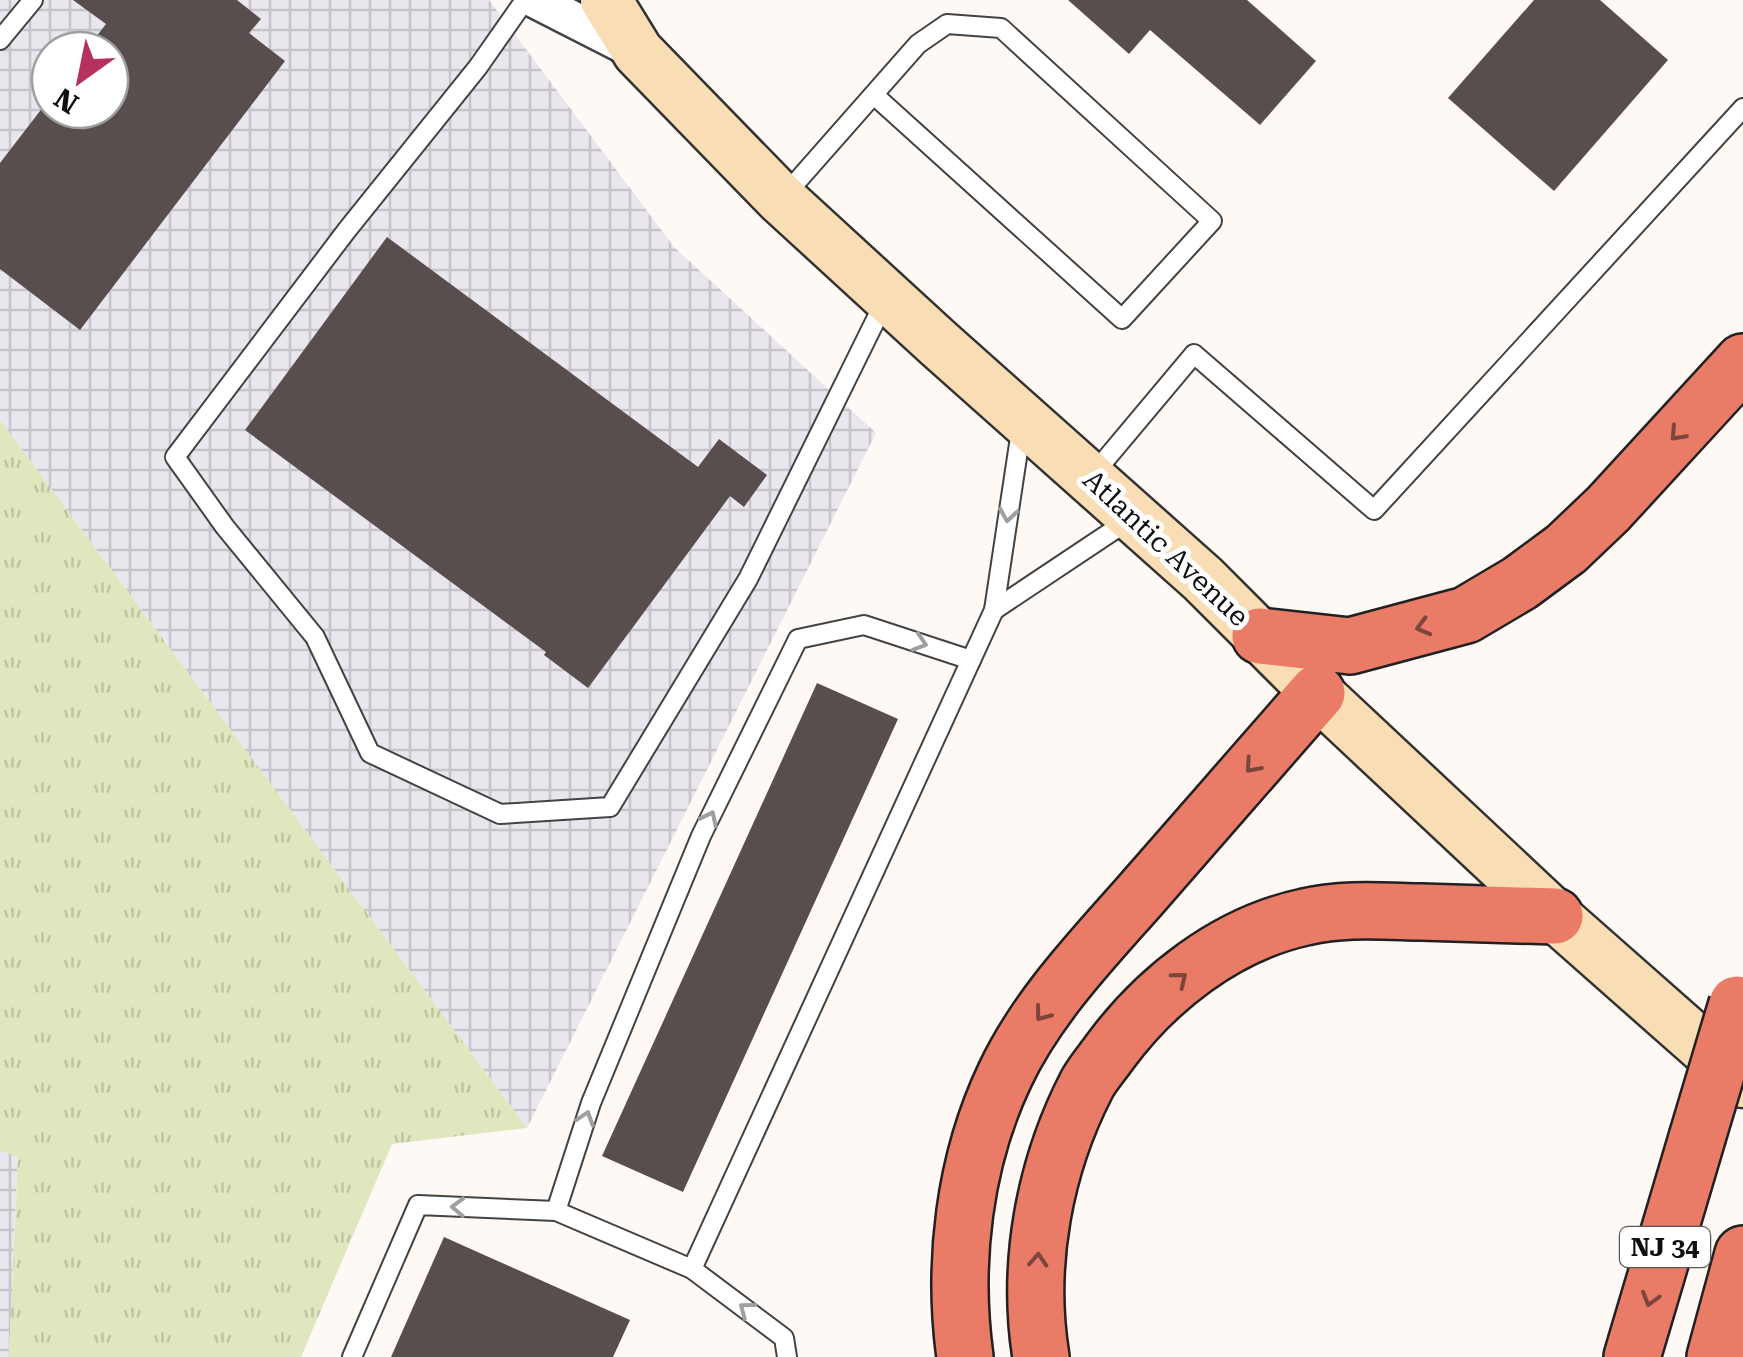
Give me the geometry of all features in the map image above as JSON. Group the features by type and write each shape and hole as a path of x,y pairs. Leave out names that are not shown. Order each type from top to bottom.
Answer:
{"highway":[{"path":"1260,636 1350,646 1466,615 1520,583 1566,549 1743,362"},
{"path":"965,1357 960,1255 968,1192 982,1134 1004,1074 1034,1023 1086,957 1317,693"},
{"path":"1040,1357 1038,1248 1058,1150 1088,1081 1126,1029 1153,1002 1192,969 1227,948 1304,916 1348,910 1555,916"},
{"name":"NJ 34","path":"1632,1357 1740,994"},
{"name":"NJ 34","path":"1714,1357 1743,1254"}],"main road":[{"name":"Atlantic Avenue","path":"606,0 638,52 781,199 1203,580 1317,693 1555,916 1743,1082"}],"street":[{"path":"535,0 638,52"}],"lane":[{"path":"0,40 33,0"},
{"path":"525,0 478,67 347,230 174,458 315,637 370,753 500,814 610,807 748,580 888,296"},
{"path":"781,199 918,44 947,24 1001,28 1212,221 1122,319 874,94"},
{"path":"1090,478 1194,354 1374,510 1743,108"},
{"path":"692,1269 994,610 1023,418"},
{"path":"994,610 1134,518"},
{"path":"556,1211 591,1102 701,836 798,639 864,625 972,660"},
{"path":"352,1357 418,1205 556,1211 692,1269 784,1338 787,1357"}],"shaded area":[{"path":"0,0 489,0 674,247 876,433 527,1128 0,420"},
{"path":"0,1150 18,1156 9,1357 0,1357"}],"green space":[{"path":"0,420 527,1128 392,1144 301,1357 9,1357 18,1157 0,1150"}],"building":[{"path":"73,0 237,0 261,19 249,33 285,61 80,330 0,269 0,163 30,124 30,130 130,130 130,30 101,30 106,24"},
{"path":"1068,0 1247,0 1316,61 1260,125 1150,30 1129,54"},
{"path":"1534,0 1600,0 1668,60 1554,191 1448,98"},
{"path":"387,237 698,467 719,439 767,475 744,507 730,496 588,688 544,655 546,652 245,430"},
{"path":"817,683 898,719 683,1192 602,1156"},
{"path":"444,1237 630,1320 613,1357 391,1357"}]}
